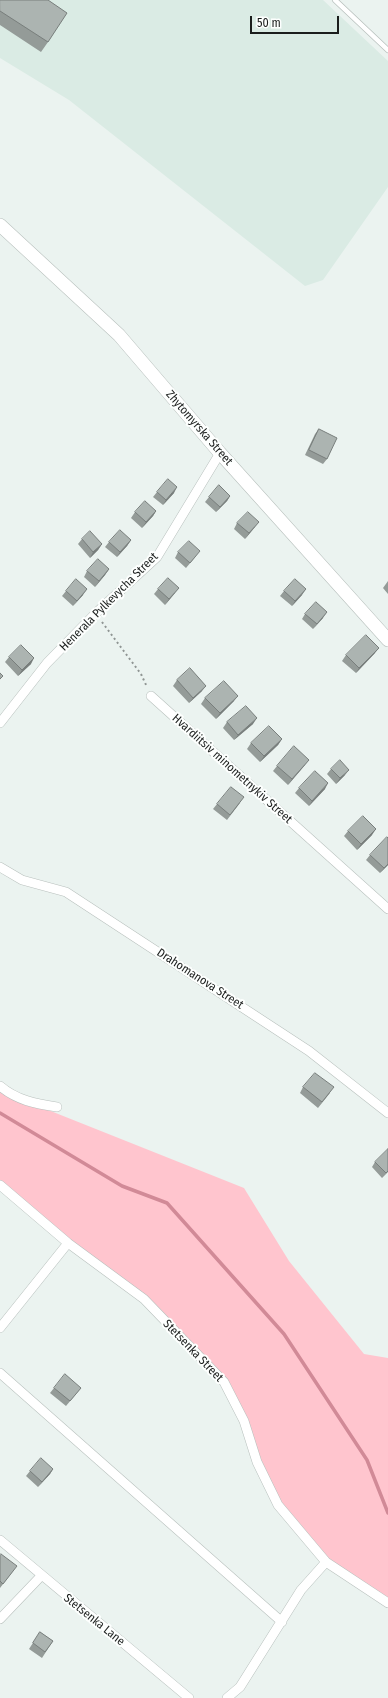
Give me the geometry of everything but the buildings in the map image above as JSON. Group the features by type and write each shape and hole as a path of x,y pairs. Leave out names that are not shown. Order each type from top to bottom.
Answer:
{"main road":[{"name":"Zhytomyrska Street","path":"0,225 119,335 220,453 388,640"}],"street":[{"name":"Henerala Pylkevycha Street","path":"0,723 47,663 96,613 157,556 220,453"},
{"name":"Hvardiitsiv minometnykiv Street","path":"151,696 388,909"},
{"name":"Drahomanova Street","path":"0,867 22,880 66,892 309,1051 388,1113"},
{"path":"0,1086 8,1094 34,1104 57,1107"},
{"name":"Stetsenka Street","path":"0,1185 68,1243 144,1300 224,1382 244,1421 257,1462 278,1505 326,1562 388,1603"},
{"path":"0,1328 68,1243"},
{"path":"0,1374 282,1622"},
{"name":"Stetsenka Lane","path":"0,1540 41,1576 189,1698"},
{"path":"227,1698 240,1687 301,1590 326,1562"},
{"path":"0,1619 41,1576"}],"lane":[{"path":"335,0 388,50"}],"path":[{"path":"96,613 141,674 151,696"}],"shaded area":[{"path":"0,0 323,0 388,61 388,187 323,280 305,286 69,100 0,58"},
{"path":"0,1086 8,1094 244,1188 289,1261 364,1354 388,1358 388,1603 326,1562 278,1505 224,1382 144,1299 0,1185"}],"waterway":[{"path":"0,1113 122,1186 167,1203 284,1334 367,1460 388,1513"}]}
